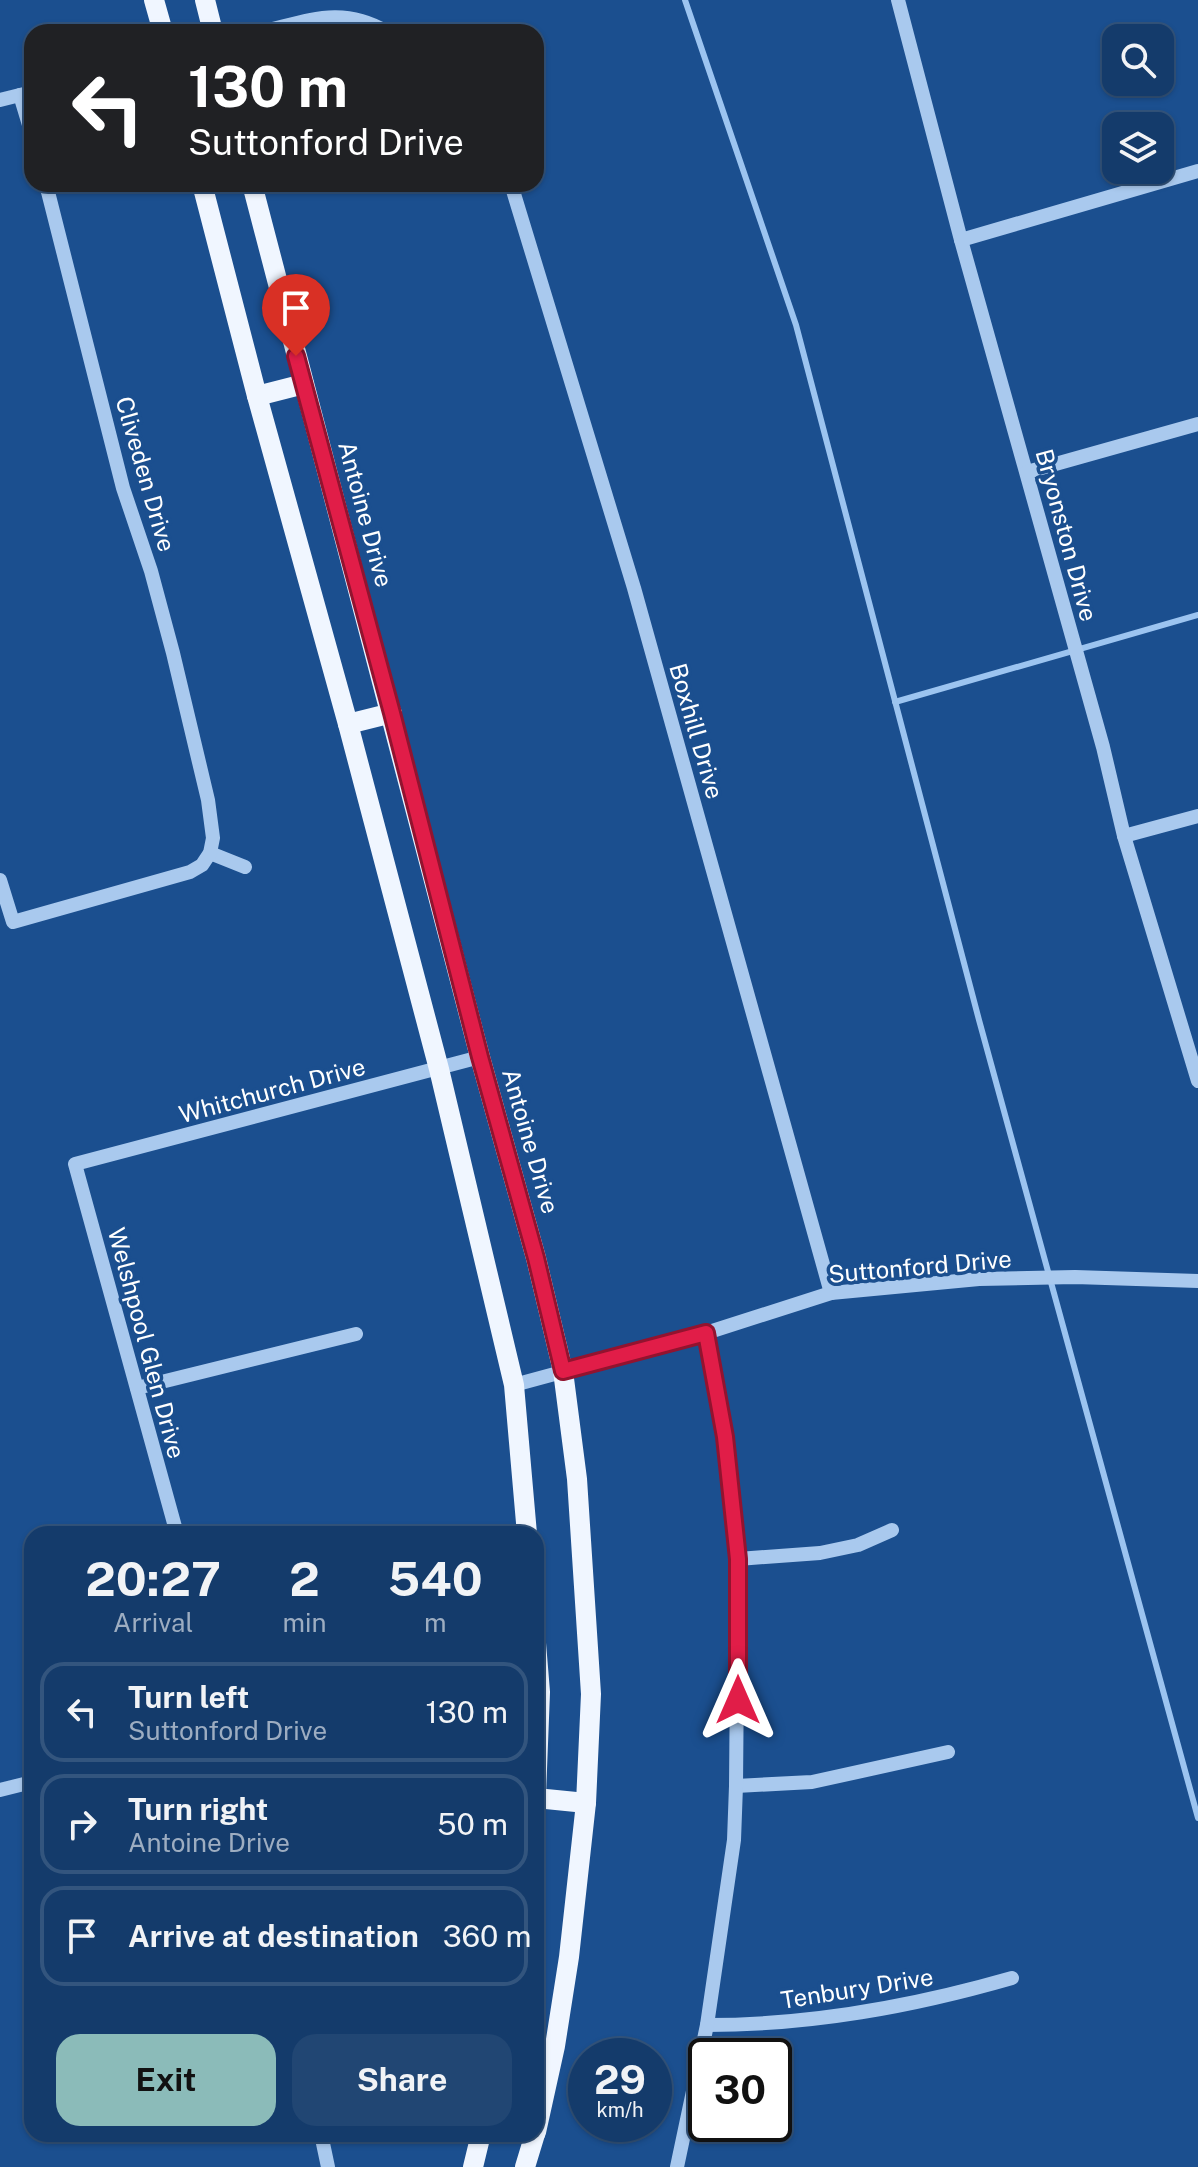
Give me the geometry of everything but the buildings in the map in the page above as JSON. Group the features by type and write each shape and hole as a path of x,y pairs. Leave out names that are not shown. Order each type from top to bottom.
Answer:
{"main road":[{"path":"154,0 161,24"},
{"path":"205,0 211,24"},
{"path":"204,192 439,1069 514,1385 526,1526"},
{"name":"Antoine Drive","path":"254,192 480,1057 536,1258 563,1371 577,1479 591,1694 586,1803 569,1957 544,2096"},
{"path":"257,396 304,384"},
{"path":"348,724 392,713"},
{"path":"544,1798 586,1803"},
{"path":"473,2167 479,2142"},
{"name":"Antoine Drive","path":"525,2167 533,2142"}],"street":[{"name":"Bryonston Drive","path":"898,0 1124,836 1195,1058 1198,1081"},
{"path":"295,24 333,15 374,24"},
{"path":"0,100 24,94"},
{"path":"961,240 1198,171"},
{"name":"Cliveden Drive","path":"48,192 123,488 151,571 202,776 212,820 210,853"},
{"name":"Boxhill Drive","path":"513,192 634,588 831,1293"},
{"path":"1027,472 1198,424"},
{"path":"1124,836 1198,816"},
{"path":"0,880 13,922 190,872 202,865 210,853 245,867"},
{"name":"Whitchurch Drive","path":"75,1164 480,1057"},
{"name":"Welshpool Glen Drive","path":"75,1164 175,1526"},
{"name":"Suttonford Drive","path":"514,1385 706,1333 831,1293 979,1279 1075,1277 1198,1281"},
{"path":"677,2167 707,2025 734,1840 736,1786 738,1559 725,1437 706,1333"},
{"path":"137,1388 356,1334"},
{"path":"738,1559 820,1553 858,1545 892,1530"},
{"path":"736,1786 812,1782 948,1752"},
{"path":"0,1790 24,1784"},
{"name":"Tenbury Drive","path":"707,2025 807,2021 877,2012 941,1999 1012,1978"},
{"path":"323,2142 328,2167"}],"waterway":[{"path":"685,0 796,325 979,1020 1198,1818"},
{"path":"895,702 1198,615"}],"route":[{"path":"296,356 480,1057 536,1258 563,1371 706,1333 725,1437 738,1559 738,1700"}]}
